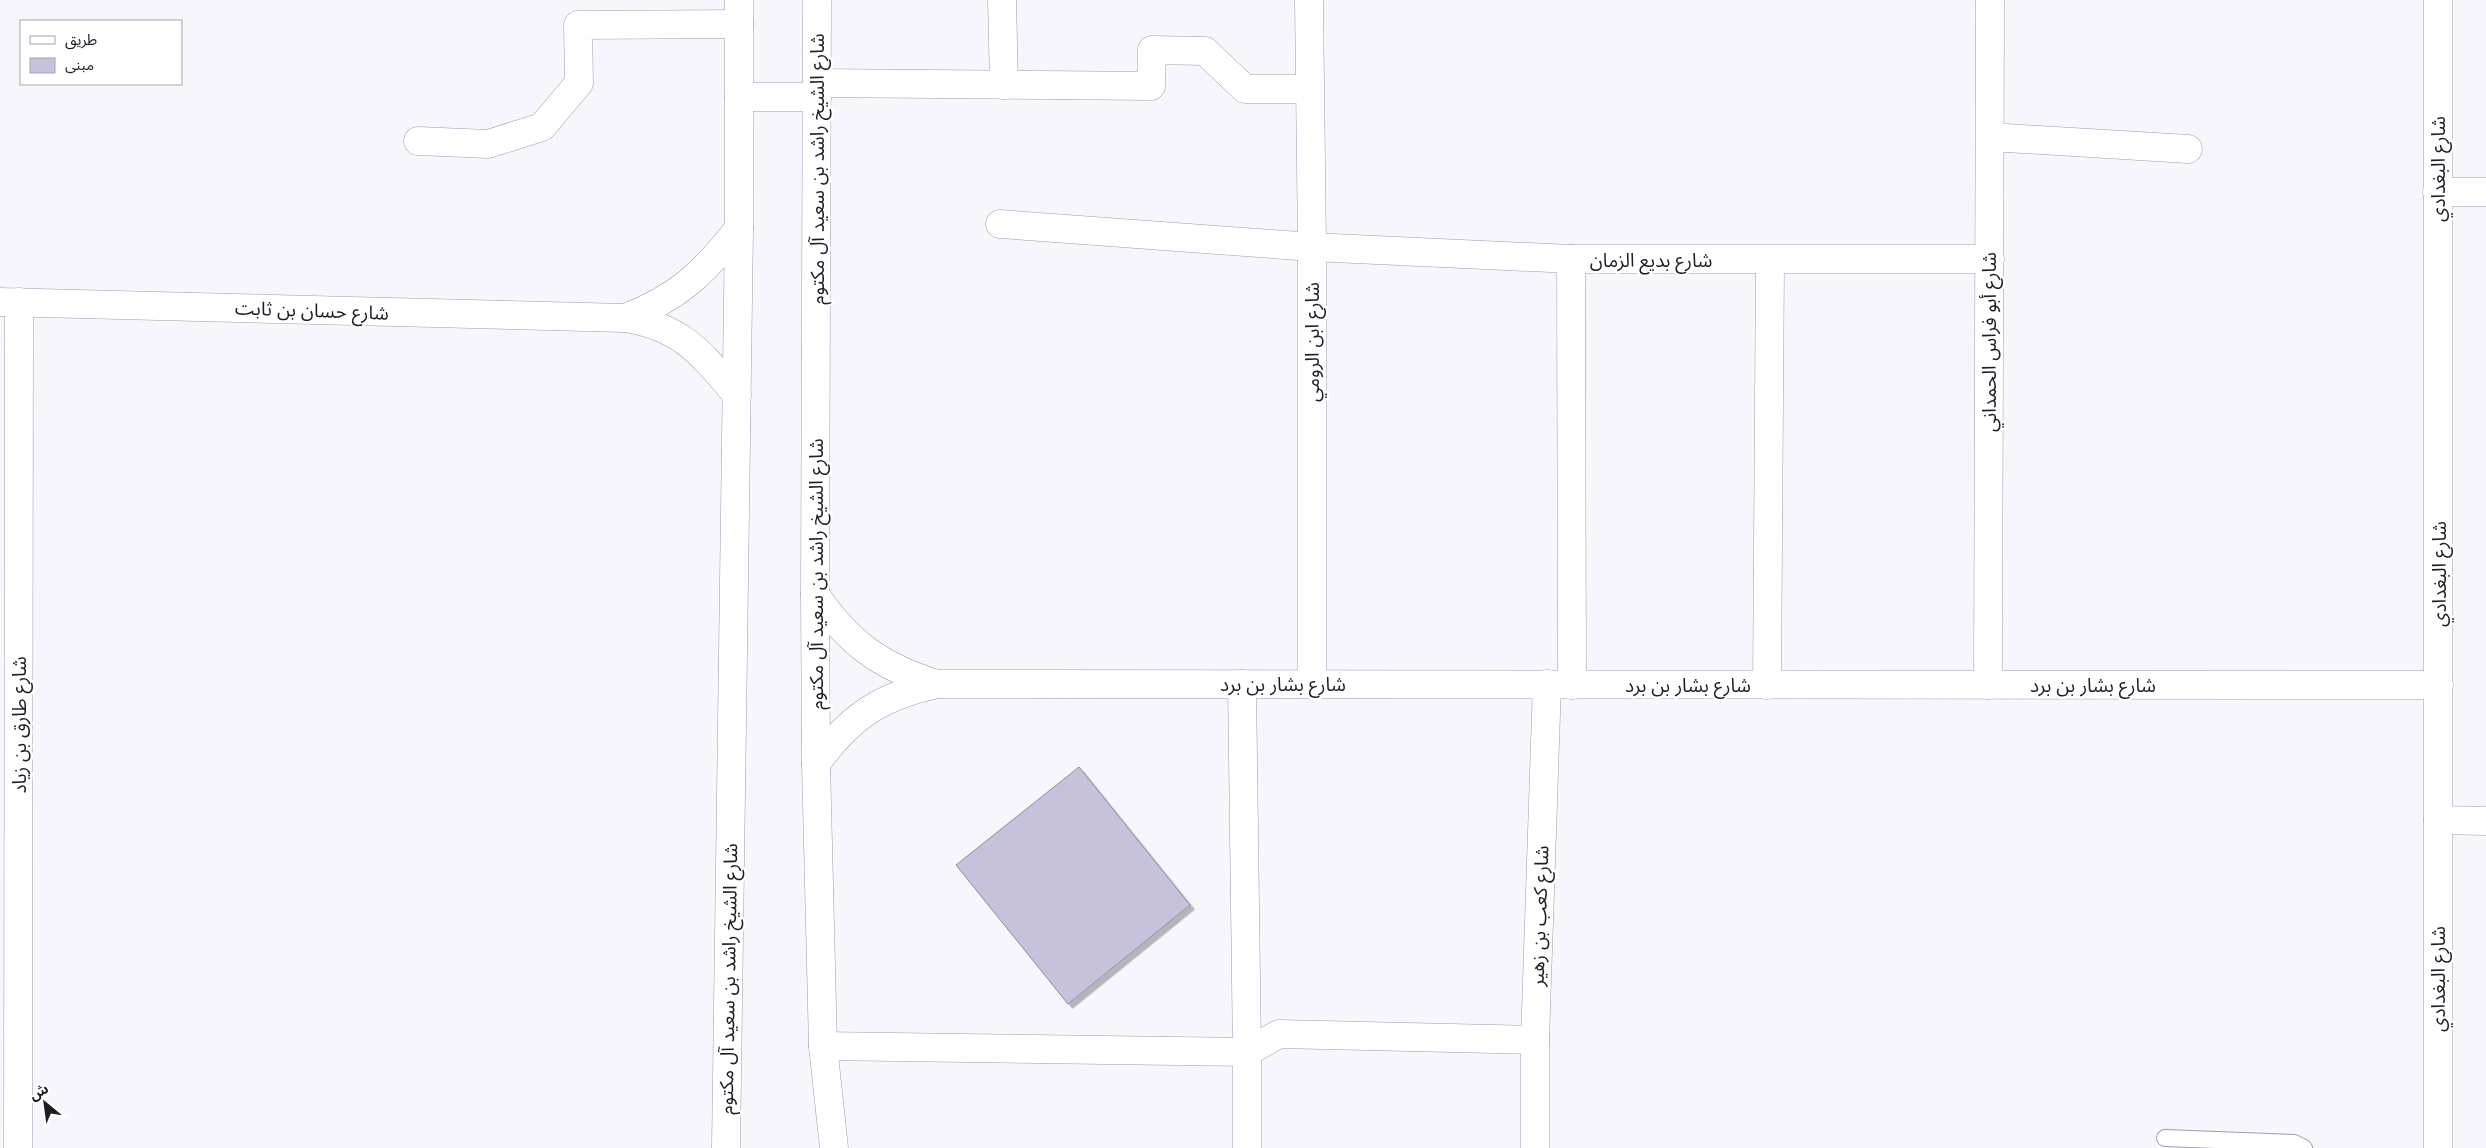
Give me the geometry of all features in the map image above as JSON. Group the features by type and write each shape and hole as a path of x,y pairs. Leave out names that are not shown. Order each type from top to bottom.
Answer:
{"street":[{"name":"شارع الشيخ راشد بن سعيد آل مكتوم","path":"818,0 814,594 816,764 823,1046 834,1148"},
{"path":"1002,0 1004,85"},
{"name":"شارع ابن الرومي","path":"1309,0 1312,247 1312,685"},
{"name":"شارع أبو فراس الحمداني","path":"1988,685 1990,0"},
{"name":"شارع البغدادي","path":"2438,0 2438,1148"},
{"name":"شارع الشيخ راشد بن سعيد آل مكتوم","path":"726,1148 739,228 739,12"},
{"path":"418,141 488,144 542,127 579,83 578,25 739,12"},
{"path":"739,97 818,90 1004,85 1151,86 1152,50 1205,50 1245,89 1309,89"},
{"path":"1990,137 2188,149"},
{"path":"2438,192 2486,192"},
{"name":"شارع بديع الزمان","path":"1000,224 1312,247 1571,259 1990,259"},
{"name":"شارع حسان بن ثابت","path":"625,318 650,308 673,295 694,279 714,260 739,228"},
{"name":"شارع كعب بن زهير","path":"1535,1148 1535,1040 1560,684 1571,259"},
{"path":"1768,685 1770,260"},
{"name":"شارع حسان بن ثابت","path":"10,302 625,318 650,323 680,336 708,362 737,395"},
{"name":"شارع طارق بن زياد","path":"10,302 9,639 18,1148"},
{"name":"شارع بشار بن برد","path":"814,594 832,620 854,642 879,661 908,675 938,684"},
{"name":"شارع بشار بن برد","path":"816,764 847,725 867,710 905,692 938,684 2439,686"},
{"path":"1242,684 1247,1148"},
{"path":"2438,820 2486,821"},
{"path":"823,1046 1247,1052 1279,1034 1535,1040"}],"lane":[{"path":"2165,1138 2294,1143 2304,1148"}],"building":[{"path":"1079,767 1190,905 1068,1004 956,865"}]}
